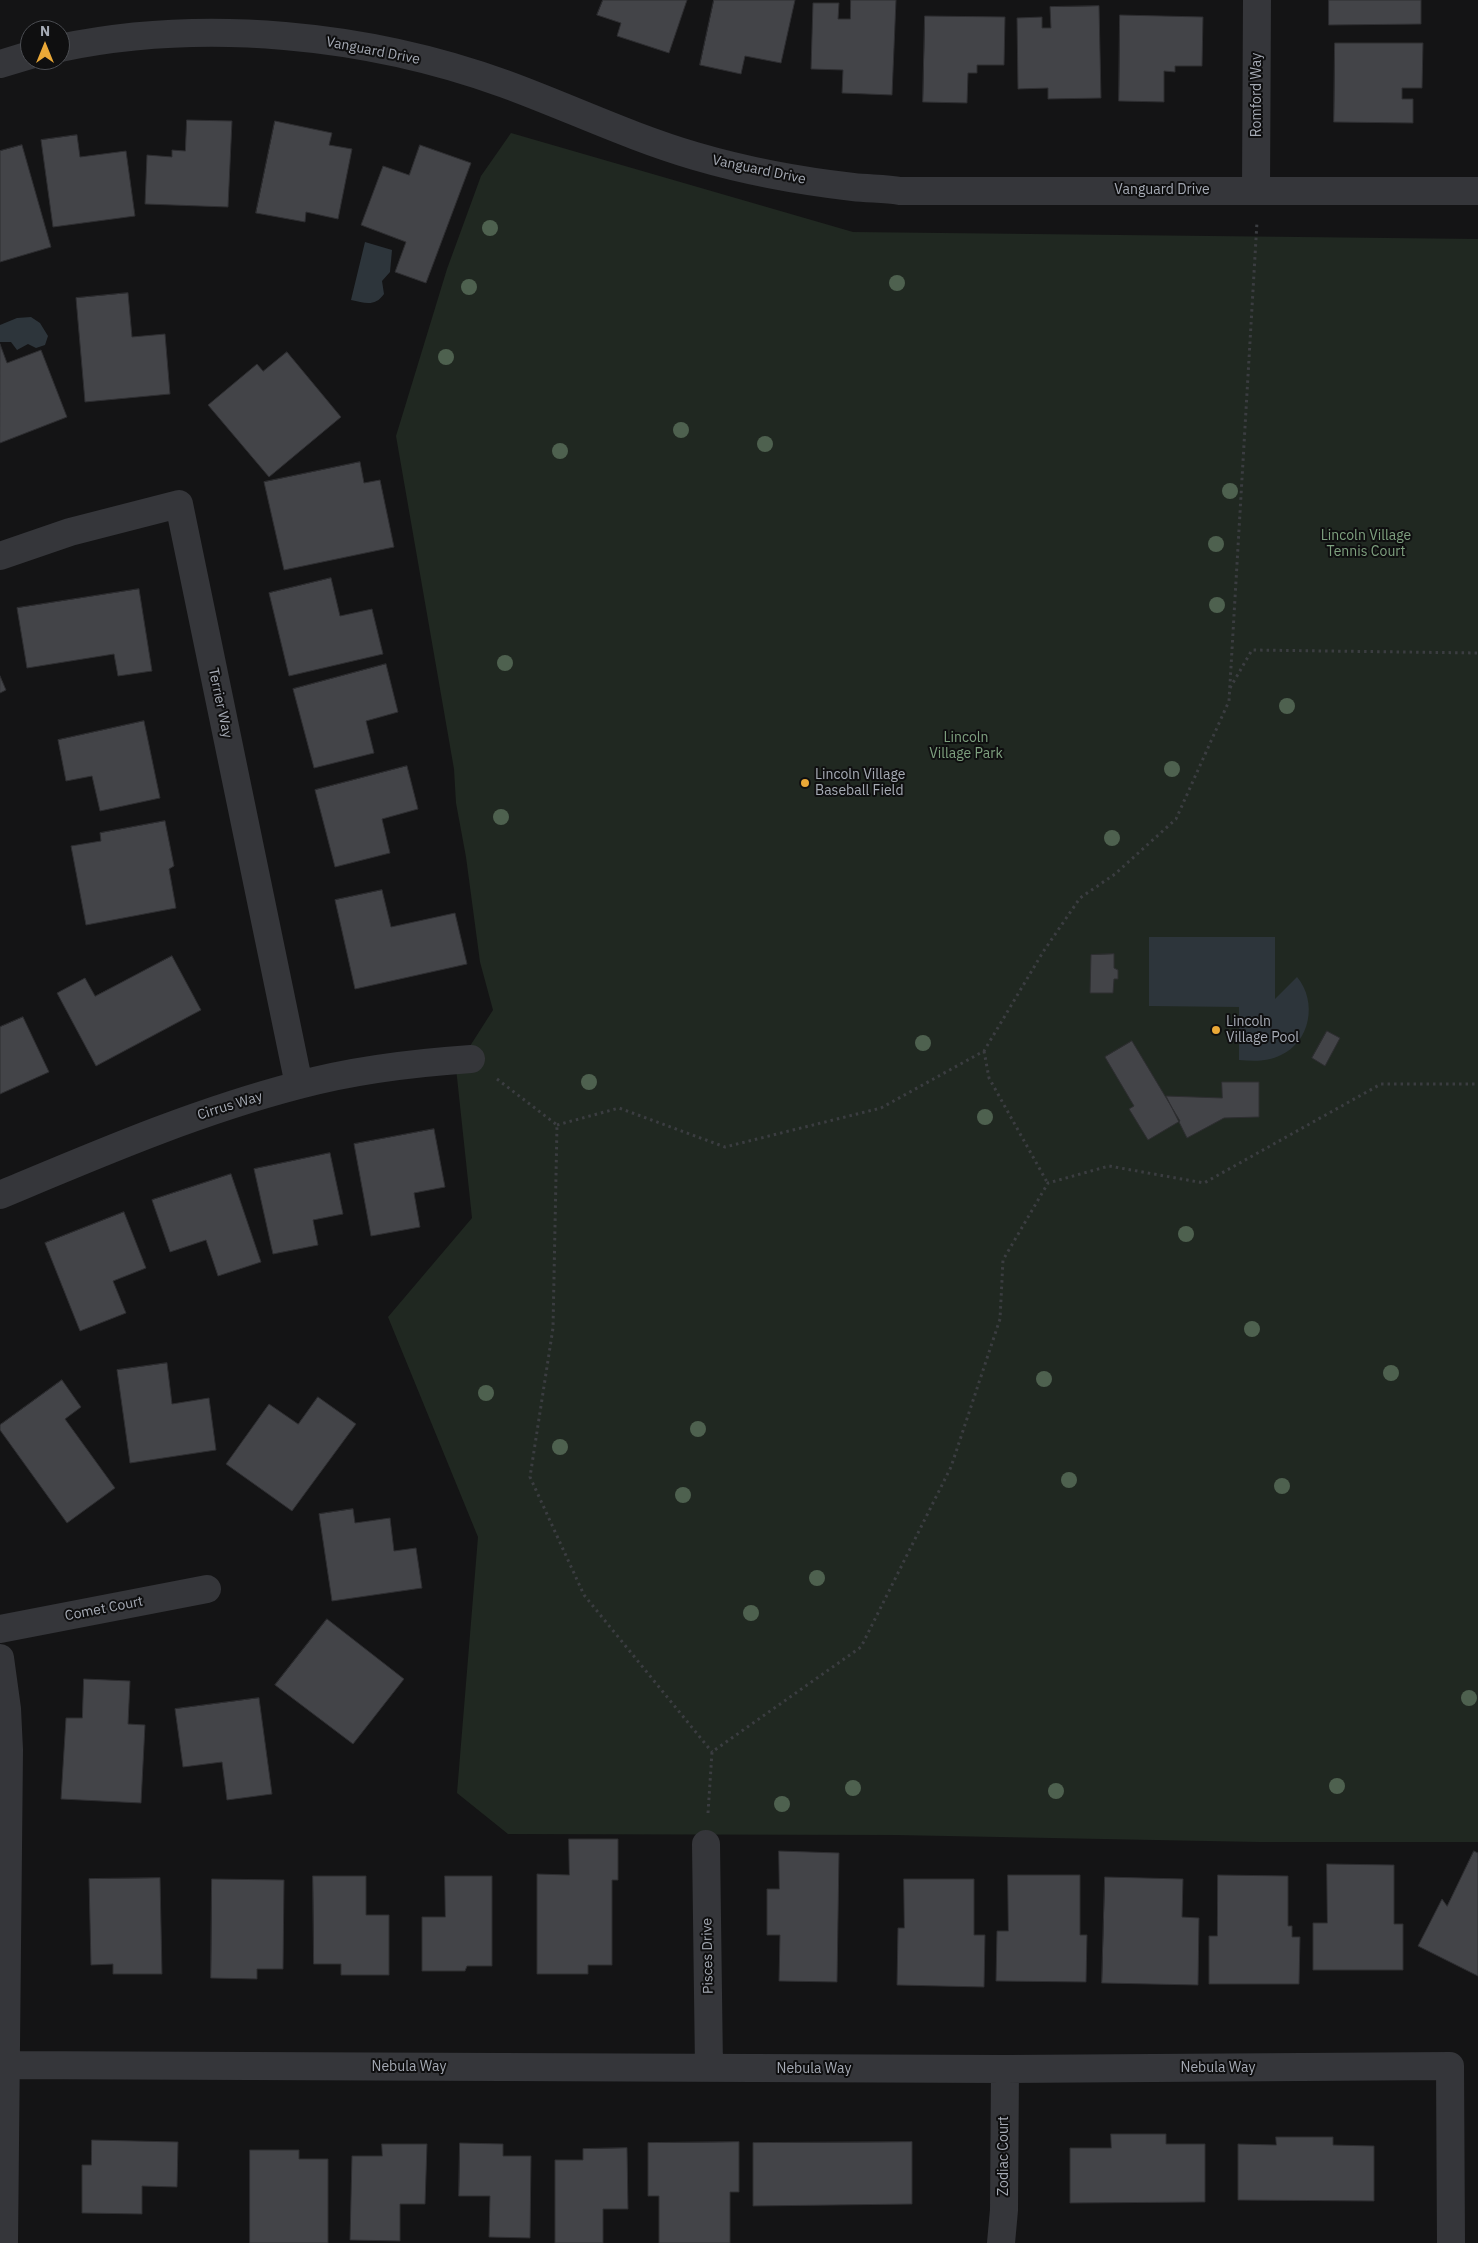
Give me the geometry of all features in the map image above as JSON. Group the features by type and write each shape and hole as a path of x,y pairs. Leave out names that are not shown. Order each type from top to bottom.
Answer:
{"street":[{"name":"Romford Way","path":"1256,190 1257,0"},
{"name":"Vanguard Drive","path":"70,46 151,34 199,33 286,35 373,49 453,67 496,81 697,157 780,176 854,187 900,191 1478,191"},
{"path":"0,64 20,58"},
{"name":"Terrier Way","path":"0,556 70,532 179,504 299,1085"},
{"name":"Cirrus Way","path":"0,1195 162,1128 206,1112 299,1085 346,1074 471,1058"},
{"name":"Comet Court","path":"0,1629 207,1589"},
{"path":"0,1658 7,1709 9,1750 3,2065 4,2243"},
{"name":"Pisces Drive","path":"706,1844 709,2068"},
{"name":"Nebula Way","path":"3,2065 1004,2069 1450,2066 1451,2243"},
{"name":"Zodiac Court","path":"1001,2243 1004,2210 1004,2069"}],"path":[{"path":"557,1126 619,1108 725,1147 881,1108 984,1051 1043,952 1080,898 1115,874 1176,819 1229,701 1257,236 1256,190"},
{"path":"1230,688 1252,650 1478,653"},
{"path":"984,1051 989,1078 1048,1183"},
{"path":"471,1058 557,1126"},
{"path":"712,1752 861,1647 950,1468 1000,1319 1003,1260 1048,1183 1109,1166 1204,1183 1381,1084 1478,1084"},
{"path":"557,1126 553,1328 530,1477 584,1595 712,1752 706,1844"}],"green space":[{"name":"Lincoln Village Park","path":"511,133 853,232 1478,239 1478,1842 1259,1842 895,1835 508,1834 457,1793 478,1537 388,1317 472,1218 456,1068 493,1010 480,962 466,857 456,803 454,769 396,436 447,269 481,176"}],"shaded area":[{"path":"365,242 392,250 390,272 382,281 384,294 377,301 369,303 351,300"},
{"path":"31,317 40,323 48,336 45,345 36,348 28,344 17,350 11,342 0,342 0,325 17,318"},
{"path":"1149,937 1275,937 1275,999 1297,977 1304,987 1307,998 1309,1009 1308,1021 1299,1041 1291,1049 1271,1059 1239,1060 1239,1007 1149,1006"}],"building":[{"path":"603,0 687,0 669,53 617,36 621,23 597,15"},
{"path":"714,0 795,0 781,63 745,56 741,74 700,65"},
{"path":"851,0 896,0 892,95 842,93 843,70 811,69 813,3 839,3 838,19 850,19"},
{"path":"1329,0 1421,0 1421,24 1329,25"},
{"path":"1099,6 1101,98 1048,99 1048,88 1018,89 1017,18 1042,17 1042,28 1051,28 1050,7"},
{"path":"1120,15 1203,17 1202,66 1175,66 1175,72 1164,71 1164,102 1119,101"},
{"path":"925,16 1005,17 1004,65 977,65 977,73 968,73 967,103 923,102"},
{"path":"1335,43 1423,43 1422,88 1402,88 1402,99 1413,99 1413,123 1334,122"},
{"path":"187,120 232,121 228,207 145,204 147,155 172,157 172,150 185,151"},
{"path":"275,121 332,133 329,145 352,149 338,219 306,212 305,222 256,213"},
{"path":"77,135 80,157 126,151 135,216 53,227 41,140"},
{"path":"22,145 51,247 0,262 0,151"},
{"path":"420,145 471,163 426,283 395,272 406,242 361,225 383,166 409,175"},
{"path":"128,293 132,337 165,334 170,394 85,402 76,298"},
{"path":"0,344 7,363 41,350 67,417 0,443"},
{"path":"287,352 341,417 269,477 208,405 257,364 263,371"},
{"path":"360,462 364,483 380,480 394,547 284,570 264,482"},
{"path":"331,578 340,616 372,609 383,654 289,676 269,593"},
{"path":"139,589 152,671 118,676 114,654 27,668 17,608"},
{"path":"386,664 398,712 366,721 374,753 314,768 293,689"},
{"path":"0,676 6,690 0,693"},
{"path":"144,721 160,798 100,811 92,776 66,781 58,740"},
{"path":"407,766 418,809 382,819 390,853 335,867 315,790"},
{"path":"165,821 174,866 169,869 176,908 86,925 71,846 101,841 100,833"},
{"path":"382,890 391,927 455,913 467,964 355,989 335,900"},
{"path":"1114,954 1114,968 1118,970 1118,979 1114,979 1113,993 1090,993 1091,955"},
{"path":"172,956 201,1010 96,1066 57,993 85,978 95,996"},
{"path":"23,1017 49,1072 0,1094 0,1027"},
{"path":"1327,1031 1340,1038 1325,1066 1312,1058"},
{"path":"1132,1041 1180,1121 1148,1140 1129,1109 1134,1106 1105,1057"},
{"path":"1222,1082 1259,1082 1259,1117 1224,1118 1187,1138 1166,1096 1222,1098"},
{"path":"434,1129 445,1187 414,1193 420,1227 371,1236 354,1144"},
{"path":"330,1153 343,1214 313,1220 318,1245 273,1254 254,1169"},
{"path":"231,1174 261,1262 218,1276 206,1240 170,1252 152,1200"},
{"path":"124,1212 146,1268 113,1281 126,1313 80,1331 45,1243"},
{"path":"167,1363 172,1404 209,1398 216,1450 130,1463 117,1370"},
{"path":"62,1380 81,1407 65,1419 115,1488 67,1523 0,1430 0,1425"},
{"path":"318,1397 356,1424 292,1511 226,1464 269,1404 298,1424"},
{"path":"353,1509 355,1523 390,1518 394,1551 416,1548 422,1588 332,1601 319,1514"},
{"path":"327,1619 404,1679 353,1744 275,1685"},
{"path":"84,1679 130,1681 128,1724 145,1725 141,1803 61,1799 66,1718 82,1718"},
{"path":"259,1698 272,1794 227,1800 222,1762 183,1767 175,1709"},
{"path":"569,1839 618,1839 618,1880 612,1880 612,1965 588,1965 588,1974 537,1974 537,1874 569,1875"},
{"path":"779,1851 839,1853 837,1982 779,1981 780,1935 767,1935 767,1889 779,1889"},
{"path":"1474,1851 1478,1853 1478,1976 1418,1946 1442,1899 1447,1906"},
{"path":"1327,1864 1394,1865 1394,1924 1403,1924 1403,1970 1313,1970 1313,1923 1327,1923"},
{"path":"1008,1875 1080,1875 1080,1935 1087,1935 1086,1982 996,1981 997,1931 1008,1931"},
{"path":"1218,1875 1288,1876 1288,1926 1292,1926 1292,1937 1300,1937 1299,1984 1209,1984 1209,1936 1217,1936"},
{"path":"313,1876 366,1876 366,1915 389,1915 389,1975 341,1975 341,1964 314,1964"},
{"path":"445,1876 492,1876 492,1966 467,1966 465,1971 422,1971 422,1917 445,1917"},
{"path":"1105,1877 1183,1879 1182,1917 1199,1918 1198,1985 1102,1983"},
{"path":"160,1878 162,1974 113,1974 113,1964 91,1965 89,1879"},
{"path":"212,1879 284,1880 283,1969 257,1969 257,1979 211,1978"},
{"path":"904,1879 974,1879 974,1935 985,1935 984,1987 897,1985 898,1928 904,1928"},
{"path":"1111,2134 1166,2134 1166,2144 1205,2144 1205,2202 1070,2203 1070,2148 1111,2148"},
{"path":"1276,2137 1333,2137 1333,2145 1374,2146 1374,2201 1238,2200 1238,2144 1276,2145"},
{"path":"92,2140 178,2142 177,2187 142,2186 142,2214 82,2213 82,2165 91,2165"},
{"path":"739,2142 739,2192 730,2192 730,2243 659,2243 659,2196 648,2196 648,2143"},
{"path":"912,2142 912,2204 753,2206 753,2143"},
{"path":"460,2143 503,2144 503,2156 531,2156 530,2238 489,2237 490,2196 459,2196"},
{"path":"382,2144 427,2144 425,2204 400,2204 400,2241 350,2240 352,2156 382,2156"},
{"path":"627,2148 628,2209 603,2209 603,2243 555,2243 555,2160 583,2160 583,2149"},
{"path":"250,2150 299,2150 299,2159 328,2159 328,2243 250,2243"}],"place":[{"name":"Lincoln Village Baseball Field","path":"805,783"},
{"name":"Lincoln Village Pool","path":"1216,1030"}],"park label":[{"name":"Lincoln Village Tennis Court","path":"1366,544"}]}
